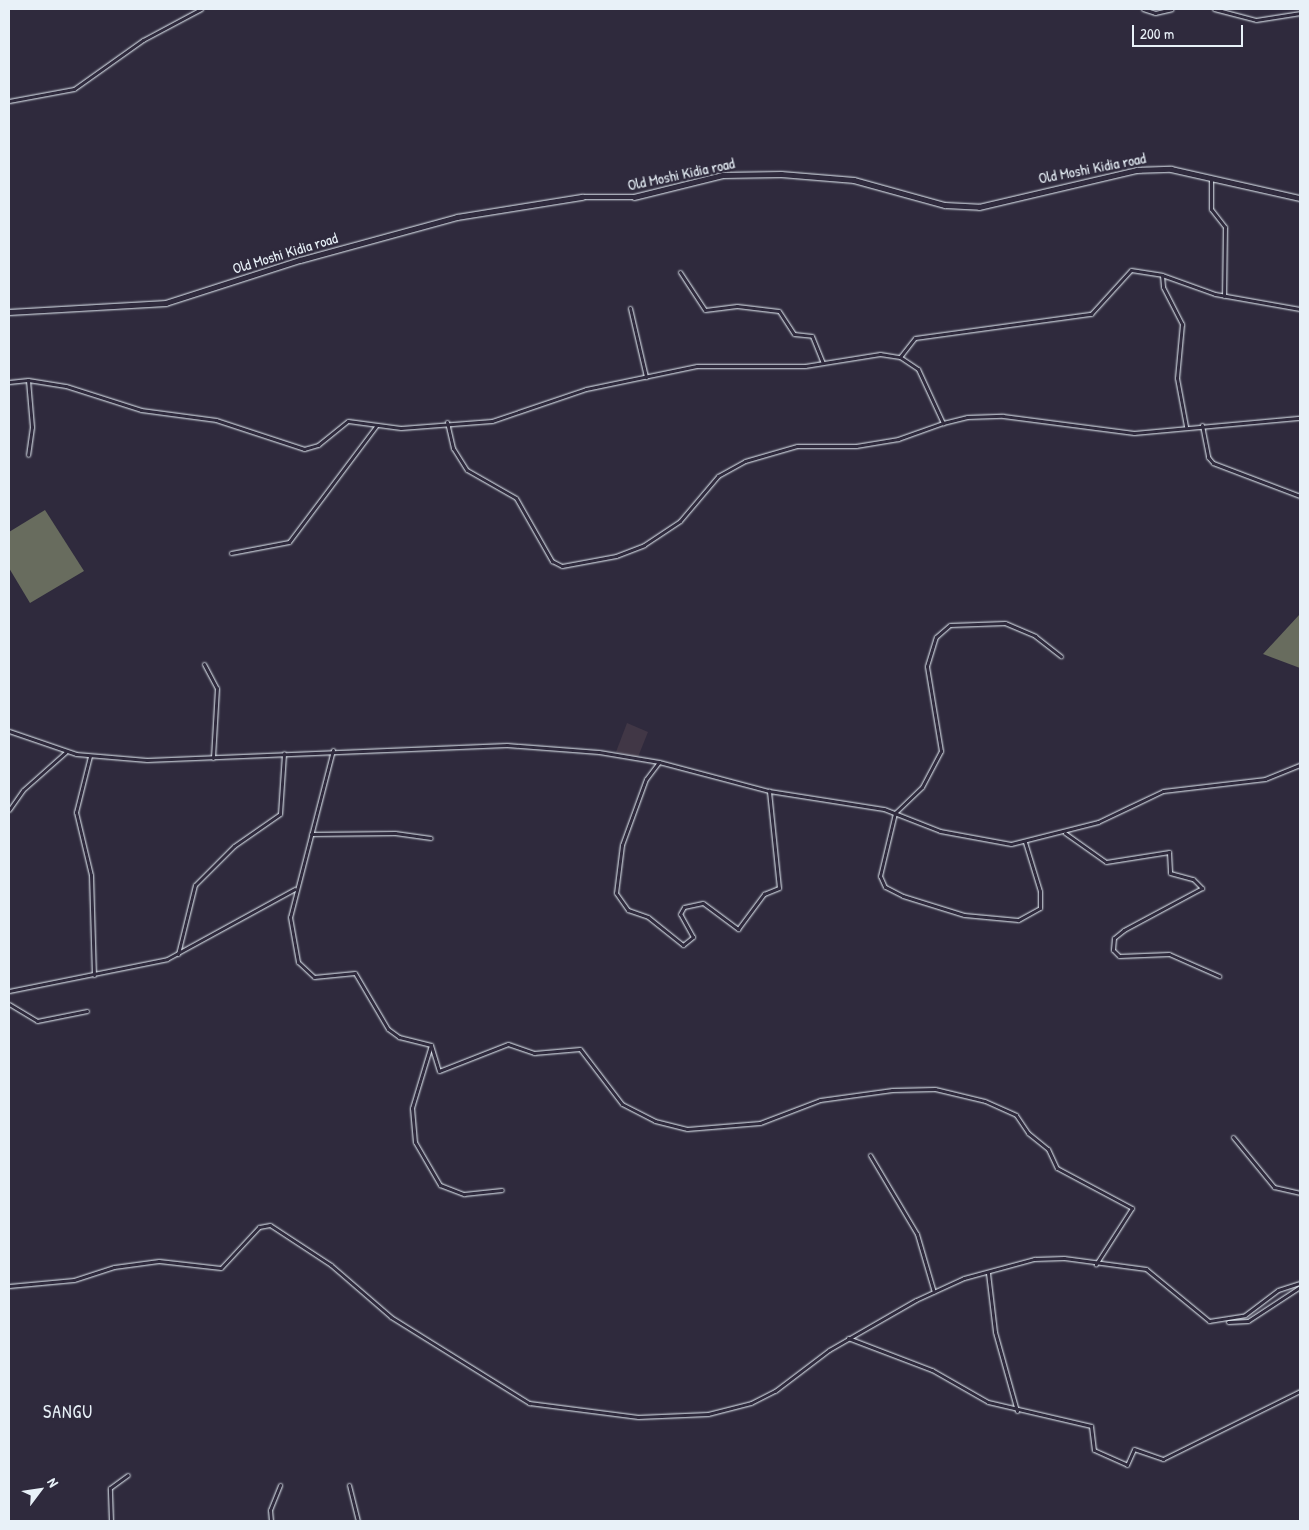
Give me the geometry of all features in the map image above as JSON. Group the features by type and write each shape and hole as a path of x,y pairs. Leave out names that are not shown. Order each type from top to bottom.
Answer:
{"street":[{"path":"9,101 74,89 143,40 201,9"},
{"path":"1143,9 1155,13 1172,9"},
{"path":"1214,9 1256,20 1300,13"},
{"name":"Old Moshi Kidia road","path":"9,312 166,303 283,265 458,217 582,197 634,197 723,175 761,173 854,180 945,205 979,207 1137,170 1171,169 1300,198"},
{"path":"1211,178 1211,209 1225,227 1224,296"},
{"path":"680,272 705,310 737,306 778,310 794,334 812,336 823,363"},
{"path":"900,357 915,338 1091,314 1127,272 1162,275 1224,296 1300,309"},
{"path":"1162,275 1164,287 1182,324 1177,378 1186,426"},
{"path":"630,308 646,377"},
{"path":"9,382 28,380 66,386 141,410 216,420 298,448 318,445 348,421 376,426 492,421 586,389 697,366 738,369 823,363 880,354 900,357 925,378 944,423"},
{"path":"28,380 32,427 28,455"},
{"path":"447,422 453,448 467,470 516,498 552,560 562,566 616,556 644,545 680,521 718,476 745,462 797,446 856,446 898,438 967,417 1002,416 1134,433 1186,426 1300,418"},
{"path":"1202,425 1208,457 1214,463 1300,496"},
{"path":"231,553 248,546 289,542 376,426"},
{"path":"1025,842 1040,891 1037,913 1018,920 964,915 903,896 882,882 895,813 922,787 938,764 941,751 927,656 944,628 1005,623 1035,636 1061,656"},
{"path":"204,664 216,688 213,758"},
{"path":"9,731 66,752 90,756 147,760 213,758 333,750 506,744 659,762 769,791 895,813 987,842 1025,842 1065,833 1163,791 1264,779 1300,765"},
{"path":"333,750 290,917 302,970 314,977 356,973 392,1034 431,1045"},
{"path":"9,810 23,790 66,752"},
{"path":"178,954 194,885 234,846 280,814 284,753"},
{"path":"90,756 76,812 91,875 94,975"},
{"path":"659,762 646,779 622,844 616,893 628,910 648,917 683,944 693,937 680,914 684,907 703,903 738,929 764,894 779,888 769,791"},
{"path":"311,834 394,832 431,838"},
{"path":"1065,833 1106,862 1169,852 1170,873 1198,882 1202,888 1124,930 1114,938 1113,950 1119,956 1169,954 1219,976"},
{"path":"9,992 94,975 178,954 217,928 296,889"},
{"path":"9,1004 36,1020 88,1011"},
{"path":"431,1045 443,1072 508,1044 534,1053 580,1049 622,1104 655,1121 687,1128 760,1123 820,1100 892,1090 935,1089 985,1101 1017,1117 1028,1133 1048,1149 1057,1168 1132,1208 1096,1264"},
{"path":"431,1045 412,1108 415,1142 436,1180 444,1187 464,1194 502,1190"},
{"path":"1233,1137 1274,1187 1300,1193"},
{"path":"870,1155 917,1234 934,1292"},
{"path":"9,1286 78,1279 114,1266 158,1260 221,1268 259,1227 270,1225 331,1265 391,1317 529,1403 635,1417 708,1414 752,1403 778,1390 848,1338 934,1292 988,1273 1044,1258 1148,1270 1209,1321 1245,1315 1278,1290 1300,1285"},
{"path":"988,1273 996,1337 1017,1412"},
{"path":"1228,1322 1248,1321 1300,1285"},
{"path":"848,1338 915,1362 981,1399 1017,1412 1091,1426 1094,1450 1128,1465 1134,1449 1163,1459 1300,1391"},
{"path":"111,1521 110,1488 128,1475"},
{"path":"271,1521 270,1510 280,1484"},
{"path":"349,1485 358,1521"}],"shaded area":[{"path":"627,723 648,732 638,757 616,752"}],"green space":[{"path":"45,510 84,571 30,603 9,568 9,532"},
{"path":"1300,614 1300,668 1263,654"}],"district":[{"name":"SANGU","path":"68,1412"}]}
